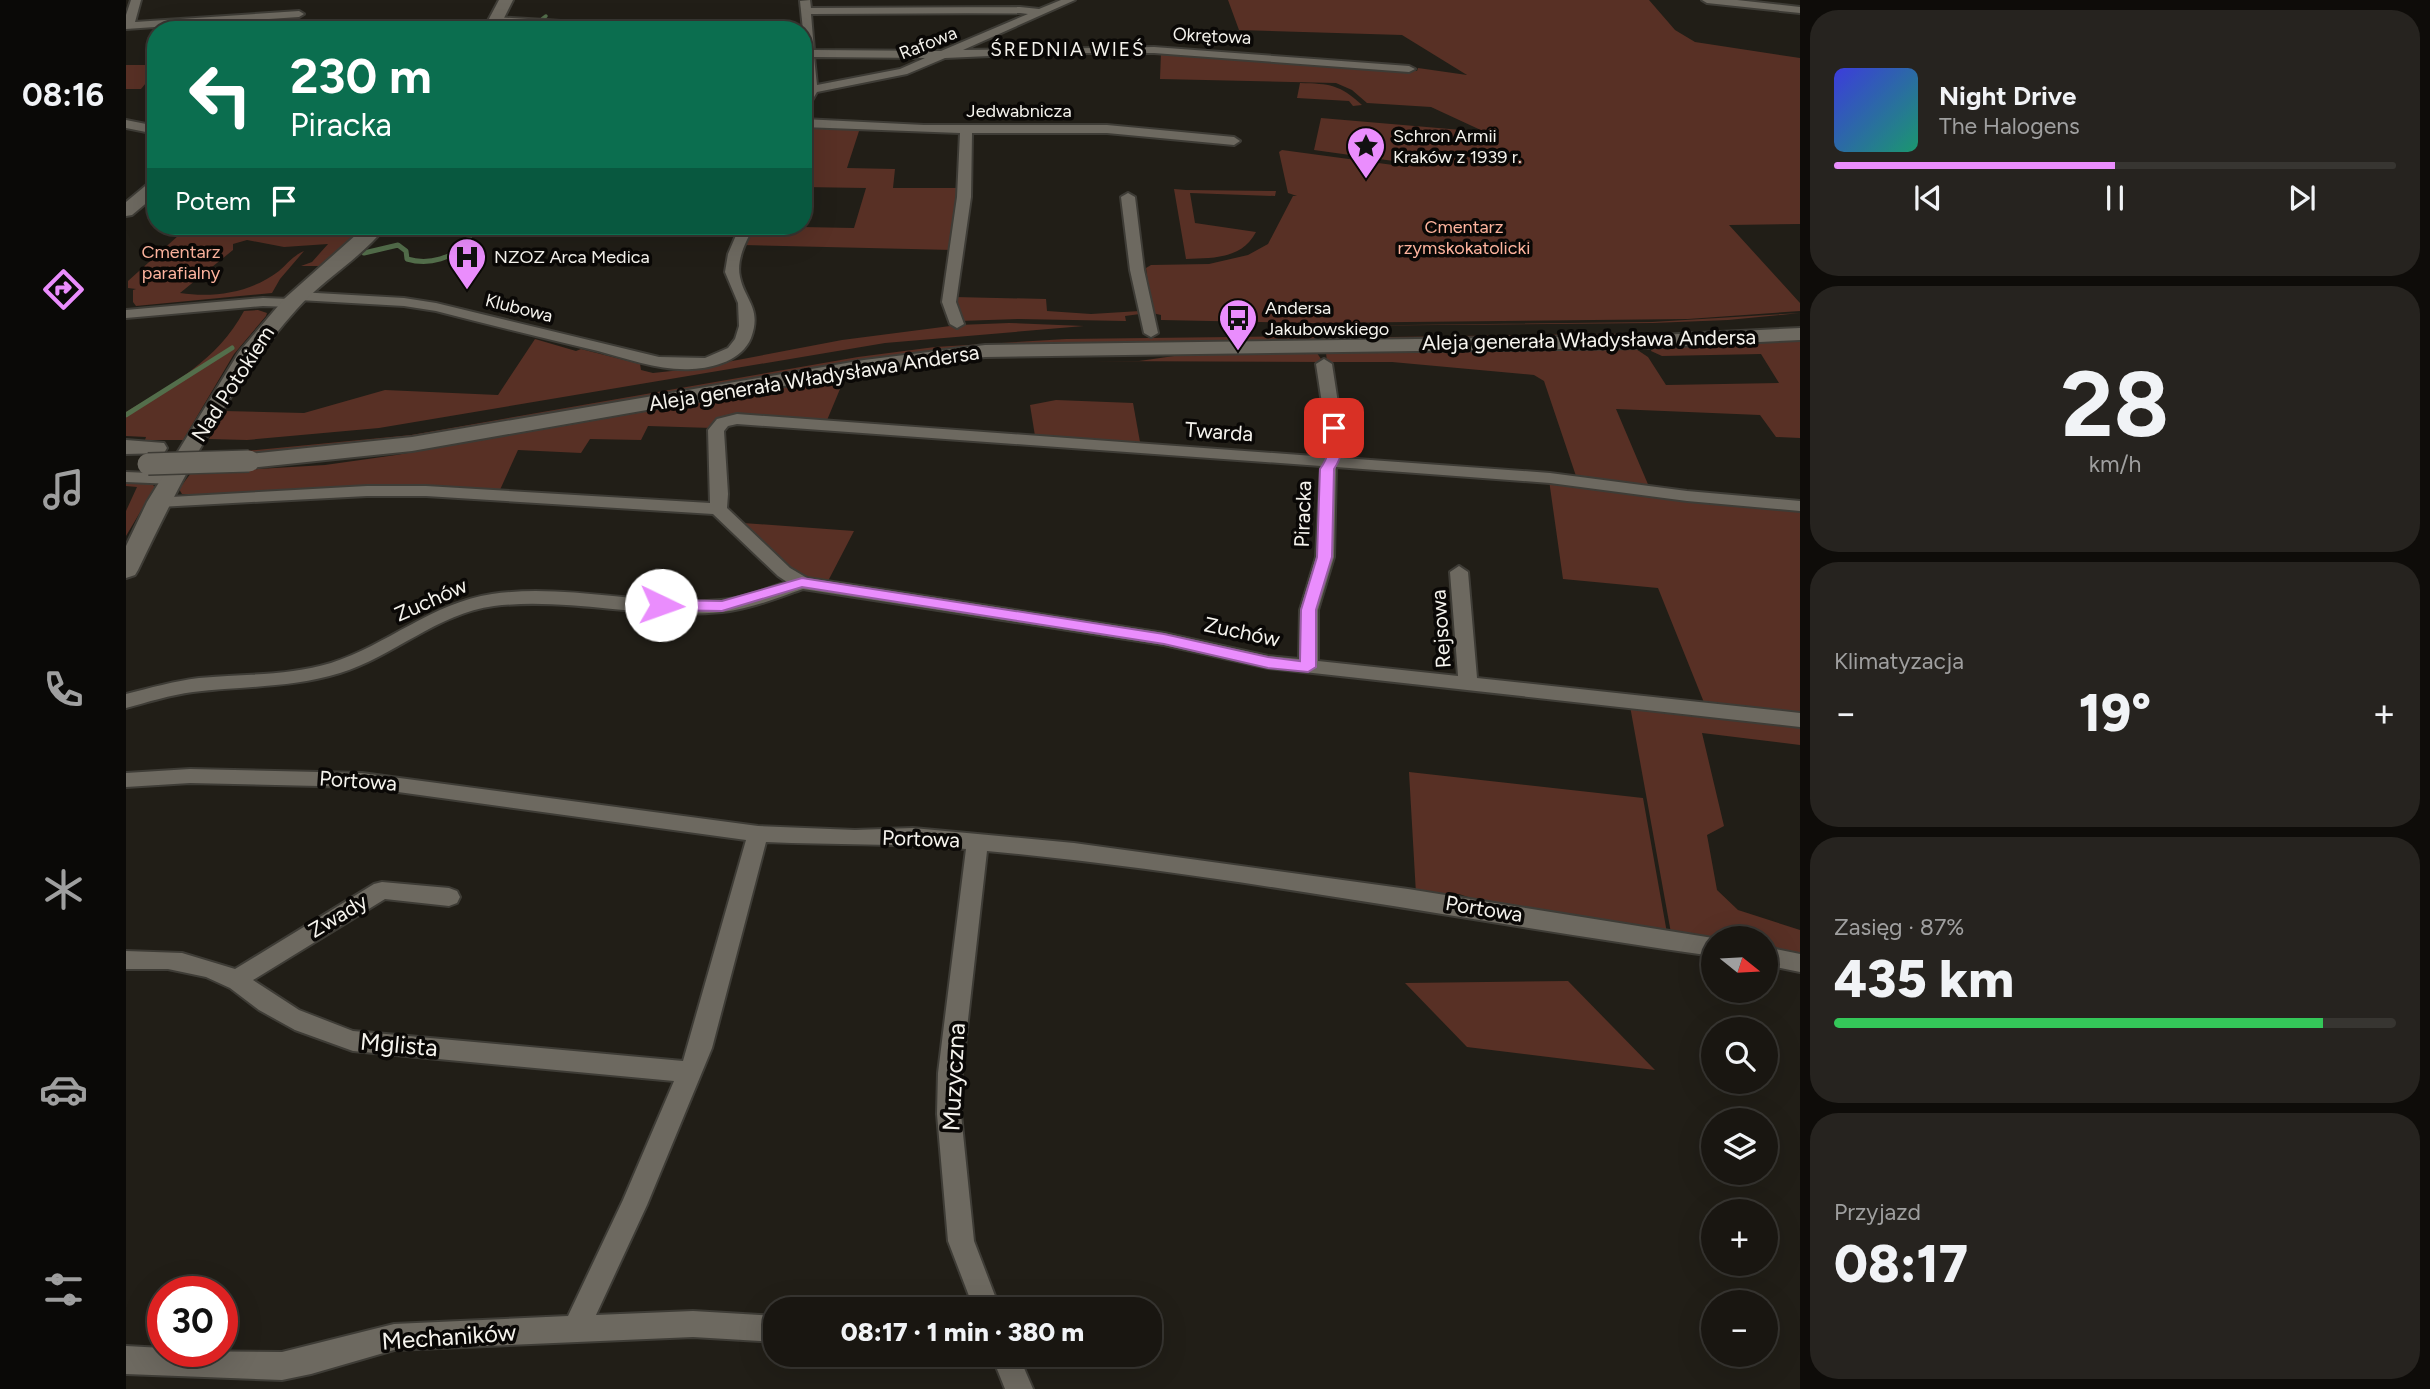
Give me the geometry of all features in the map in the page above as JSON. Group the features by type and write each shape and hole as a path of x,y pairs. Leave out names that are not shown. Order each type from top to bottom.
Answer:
{"main road":[{"path":"495,21 506,0"},
{"name":"Nad Potokiem","path":"126,570 159,502 249,352 295,299 366,235"},
{"name":"Aleja generała Władysława Andersa","path":"126,447 143,459 253,453 923,343 1046,334 1637,328 1800,319"},
{"name":"Aleja generała Władysława Andersa","path":"253,453 303,458 412,444 864,366 985,351 1651,342 1800,334"}],"street":[{"path":"136,0 127,26 147,25"},
{"path":"295,21 305,0"},
{"name":"Rafowa","path":"812,89 892,76 949,54 1070,0"},
{"path":"1707,0 1800,10"},
{"path":"806,6 1020,10 1040,13"},
{"path":"199,21 299,14"},
{"name":"Okrętowa","path":"812,53 949,54 1079,49 1154,50 1409,69"},
{"name":"Jedwabnicza","path":"812,123 1107,129 1234,141"},
{"path":"126,124 147,128"},
{"path":"957,324 949,302 964,197 966,128"},
{"path":"126,211 147,194"},
{"path":"1128,197 1137,270 1150,333"},
{"path":"726,357 743,337 745,329 745,303 733,280 732,271 743,235"},
{"name":"Klubowa","path":"126,314 295,299 404,302 436,307 677,366 706,365 726,357"},
{"name":"Piracka","path":"1308,667 1309,610 1325,557 1327,469 1337,449 1324,364"},
{"name":"Twarda","path":"718,509 716,430 723,422 737,419 1550,478 1687,496 1800,506"},
{"path":"126,477 173,479"},
{"path":"159,502 367,491 426,491 718,509"},
{"name":"Zuchów","path":"718,509 784,572 802,583 1164,639 1268,663 1800,720"},
{"name":"Rejsowa","path":"1459,572 1468,683"},
{"name":"Zuchów","path":"126,701 197,685 282,679 320,673 365,657 457,610 487,601 556,597 685,607 722,606 802,583"},
{"name":"Portowa","path":"126,780 190,776 382,782 758,834 845,838 913,836 1074,851 1340,888 1701,945"},
{"path":"575,1329 634,1205 691,1072 704,1035 758,834"},
{"name":"Muzyczna","path":"978,841 950,1073 949,1114 957,1220 961,1241 982,1297"},
{"name":"Zwady","path":"238,981 247,972 383,890 449,897"},
{"path":"1778,958 1800,962"},
{"name":"Mglista","path":"126,960 181,962 203,967 238,981 275,1007 329,1034 354,1041 691,1072"},
{"name":"Mechaników","path":"126,1360 282,1366 298,1365 394,1337 693,1324 763,1328"},
{"path":"1009,1367 1018,1389"}],"green space":[{"name":"Cmentarz rzymskokatolicki","path":"1228,0 1649,0 1675,30 1695,42 1800,58 1800,224 1729,225 1800,303 1800,311 1688,319 1313,323 1161,320 1161,315 1152,313 1146,268 1151,265 1209,264 1248,255 1268,244 1293,196 1297,196 1288,193 1279,152 1282,150 1408,167 1408,163 1314,150 1321,118 1485,132 1431,107 1367,103 1352,90 1336,83 1160,79 1161,52 1417,71 1418,68 1467,75 1402,35 1239,30"},
{"path":"126,65 147,65 147,82 141,89 126,89"},
{"path":"1300,83 1334,86 1362,105 1353,106 1349,101 1297,98"},
{"path":"812,126 860,128 847,168 895,169 893,188 961,188 953,250 743,245 748,235 812,235 812,227 854,228 866,188 812,187"},
{"path":"1174,189 1276,191 1275,196 1190,193 1195,223 1256,232 1250,241 1235,252 1216,257 1186,259"},
{"name":"Cmentarz parafialny","path":"179,235 354,235 320,266 301,266 312,262 328,244 284,247 247,240 233,244 233,250 180,293 206,295 244,289 268,278 304,251 280,279 272,293 136,306 133,302 133,290 136,289 128,288 128,281"},
{"path":"955,297 1046,299 1047,311 1091,314 1140,311 1140,314 1125,316 1126,321 960,321"},
{"path":"258,310 267,313 266,316 234,354 183,440 145,440 146,437 126,436 126,412 207,358 233,329 244,311"},
{"path":"1800,313 1653,323 1323,326 1652,322"},
{"path":"1009,323 1084,326 885,343 379,428 247,440 209,439 224,411 304,413 385,390 498,395 535,339 576,351 581,349 640,364 641,370 653,373 690,369 842,340 958,325"},
{"path":"1666,333 1671,335 1323,338"},
{"path":"1314,336 1315,341 1066,343 937,350 413,439 256,456 226,453 411,435 858,357 935,347 1066,339"},
{"path":"1800,339 1800,438 1776,437 1760,415 1616,409 1650,489 1577,479 1544,381 1534,375 1392,362 1327,362 1326,353 1633,347 1648,357 1666,385 1779,383 1761,354 1662,356 1651,351 1652,348"},
{"path":"1317,353 1323,362 1089,361 1139,361 1181,355"},
{"path":"845,377 825,425 750,417 712,428 648,426 641,440 590,439 581,453 518,450 499,492 196,497 197,495 182,494 179,489 191,473 325,465 396,455"},
{"path":"1056,400 1133,403 1140,442 1035,436 1030,405"},
{"path":"1549,480 1800,508 1800,717 1705,705 1658,588 1563,579"},
{"path":"126,481 150,482 155,487 126,536 126,511 137,487 126,486"},
{"path":"743,523 854,531 827,583 800,575 779,562"},
{"path":"1630,706 1800,724 1800,745 1702,733 1724,826 1707,835 1717,890 1738,910 1800,930 1800,956 1778,952 1778,926 1701,926 1701,939 1671,933"},
{"path":"1409,772 1643,798 1667,933 1480,901 1459,894 1416,894"},
{"path":"1568,981 1655,1070 1467,1047 1405,983"}],"waterway":[{"path":"542,19 546,16"},
{"path":"364,253 398,245 406,251 407,259 433,261 471,243 468,235"},
{"path":"126,415 232,348"}],"place":[{"name":"Schron Armii Kraków z 1939 r.","path":"1366,180"},
{"name":"NZOZ Arca Medica","path":"467,291"},
{"name":"Andersa Jakubowskiego","path":"1238,352"}],"district":[{"name":"ŚREDNIA WIEŚ","path":"1068,49"}],"route":[{"path":"661,605 722,606 802,583 1164,639 1268,663 1308,667 1309,610 1325,557 1327,469 1335,458 1337,449 1334,428"}]}
